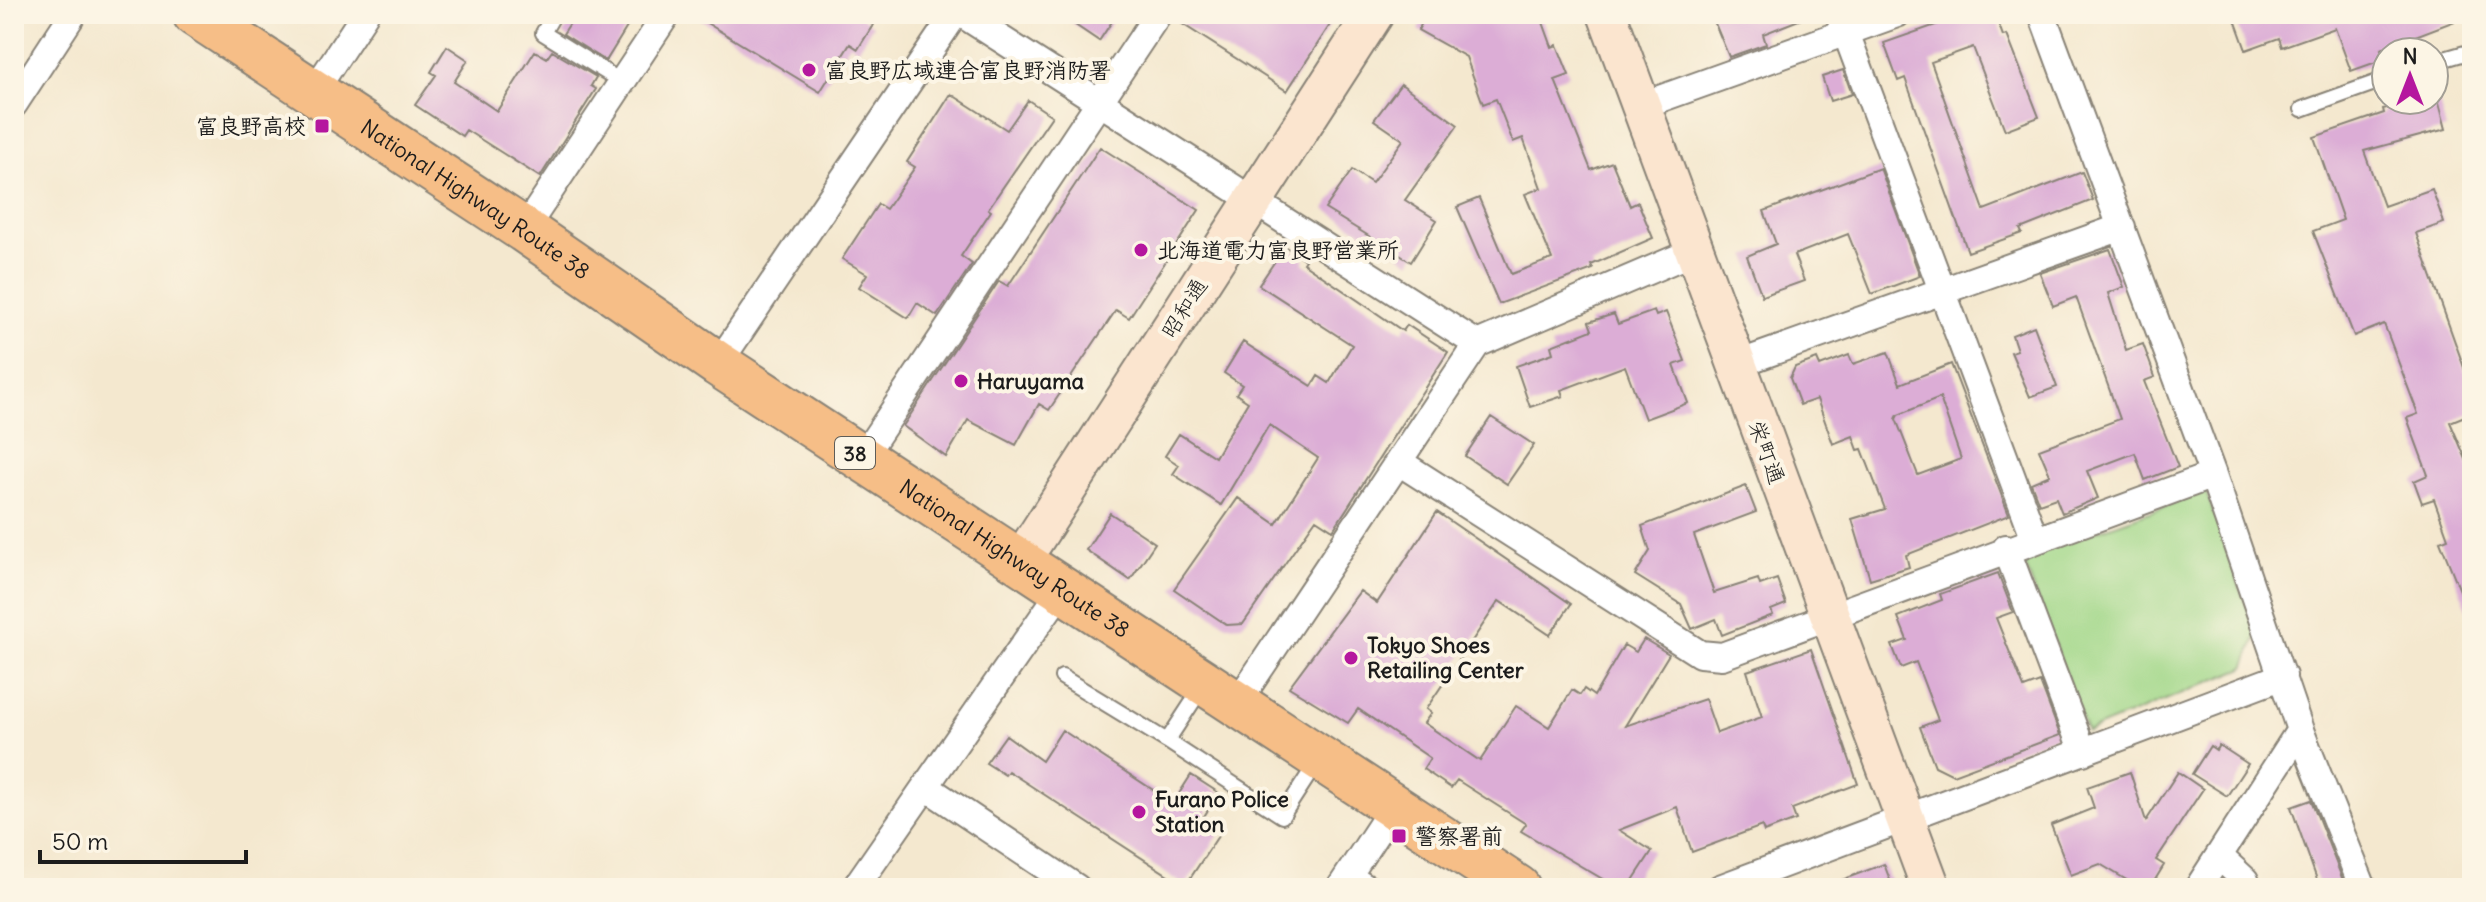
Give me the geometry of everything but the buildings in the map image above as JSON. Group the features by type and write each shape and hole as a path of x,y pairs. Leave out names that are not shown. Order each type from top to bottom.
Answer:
{"highway":[{"name":"National Highway Route 38","path":"195,14 524,230 718,364 1518,888"}],"street":[{"path":"14,104 73,14"},
{"path":"313,93 365,14"},
{"path":"524,230 667,14"},
{"path":"718,364 955,14"},
{"path":"962,14 1099,105 1477,344"},
{"path":"862,458 1158,14"},
{"name":"昭和通","path":"1020,562 1374,14"},
{"name":"栄町通","path":"1607,14 1692,252 1931,888"},
{"path":"1640,106 1843,24 1897,14"},
{"path":"2042,14 2213,475 2300,730 2363,888"},
{"path":"1843,24 2035,539"},
{"path":"1735,365 2122,227"},
{"path":"1221,692 1399,462 1477,344 1692,252"},
{"path":"1399,462 1700,654 1722,656 2006,548 2213,475"},
{"path":"2006,548 2083,752"},
{"path":"855,888 1063,588"},
{"path":"1720,888 2283,676"},
{"path":"2198,888 2300,730"},
{"path":"926,787 1077,888"},
{"path":"1345,879 1394,806"},
{"path":"2220,857 2245,880 2248,888"}],"lane":[{"path":"554,14 543,33 622,82"},
{"path":"2450,57 2472,51"},
{"path":"2302,109 2370,85"},
{"path":"1062,677 1282,816 1320,758"},
{"path":"1167,741 1221,692"},
{"path":"1345,879 1377,888"}],"green space":[{"path":"2206,492 2257,635 2244,668 2087,732 2022,557"}],"place":[{"name":"富良野広域連合富良野消防署","path":"809,70"},
{"name":"富良野高校","path":"322,126"},
{"name":"北海道電力富良野営業所","path":"1141,250"},
{"name":"Haruyama","path":"961,381"},
{"name":"Tokyo Shoes Retailing Center","path":"1351,658"},
{"name":"Furano Police Station","path":"1139,812"},
{"name":"警察署前","path":"1399,836"}]}
